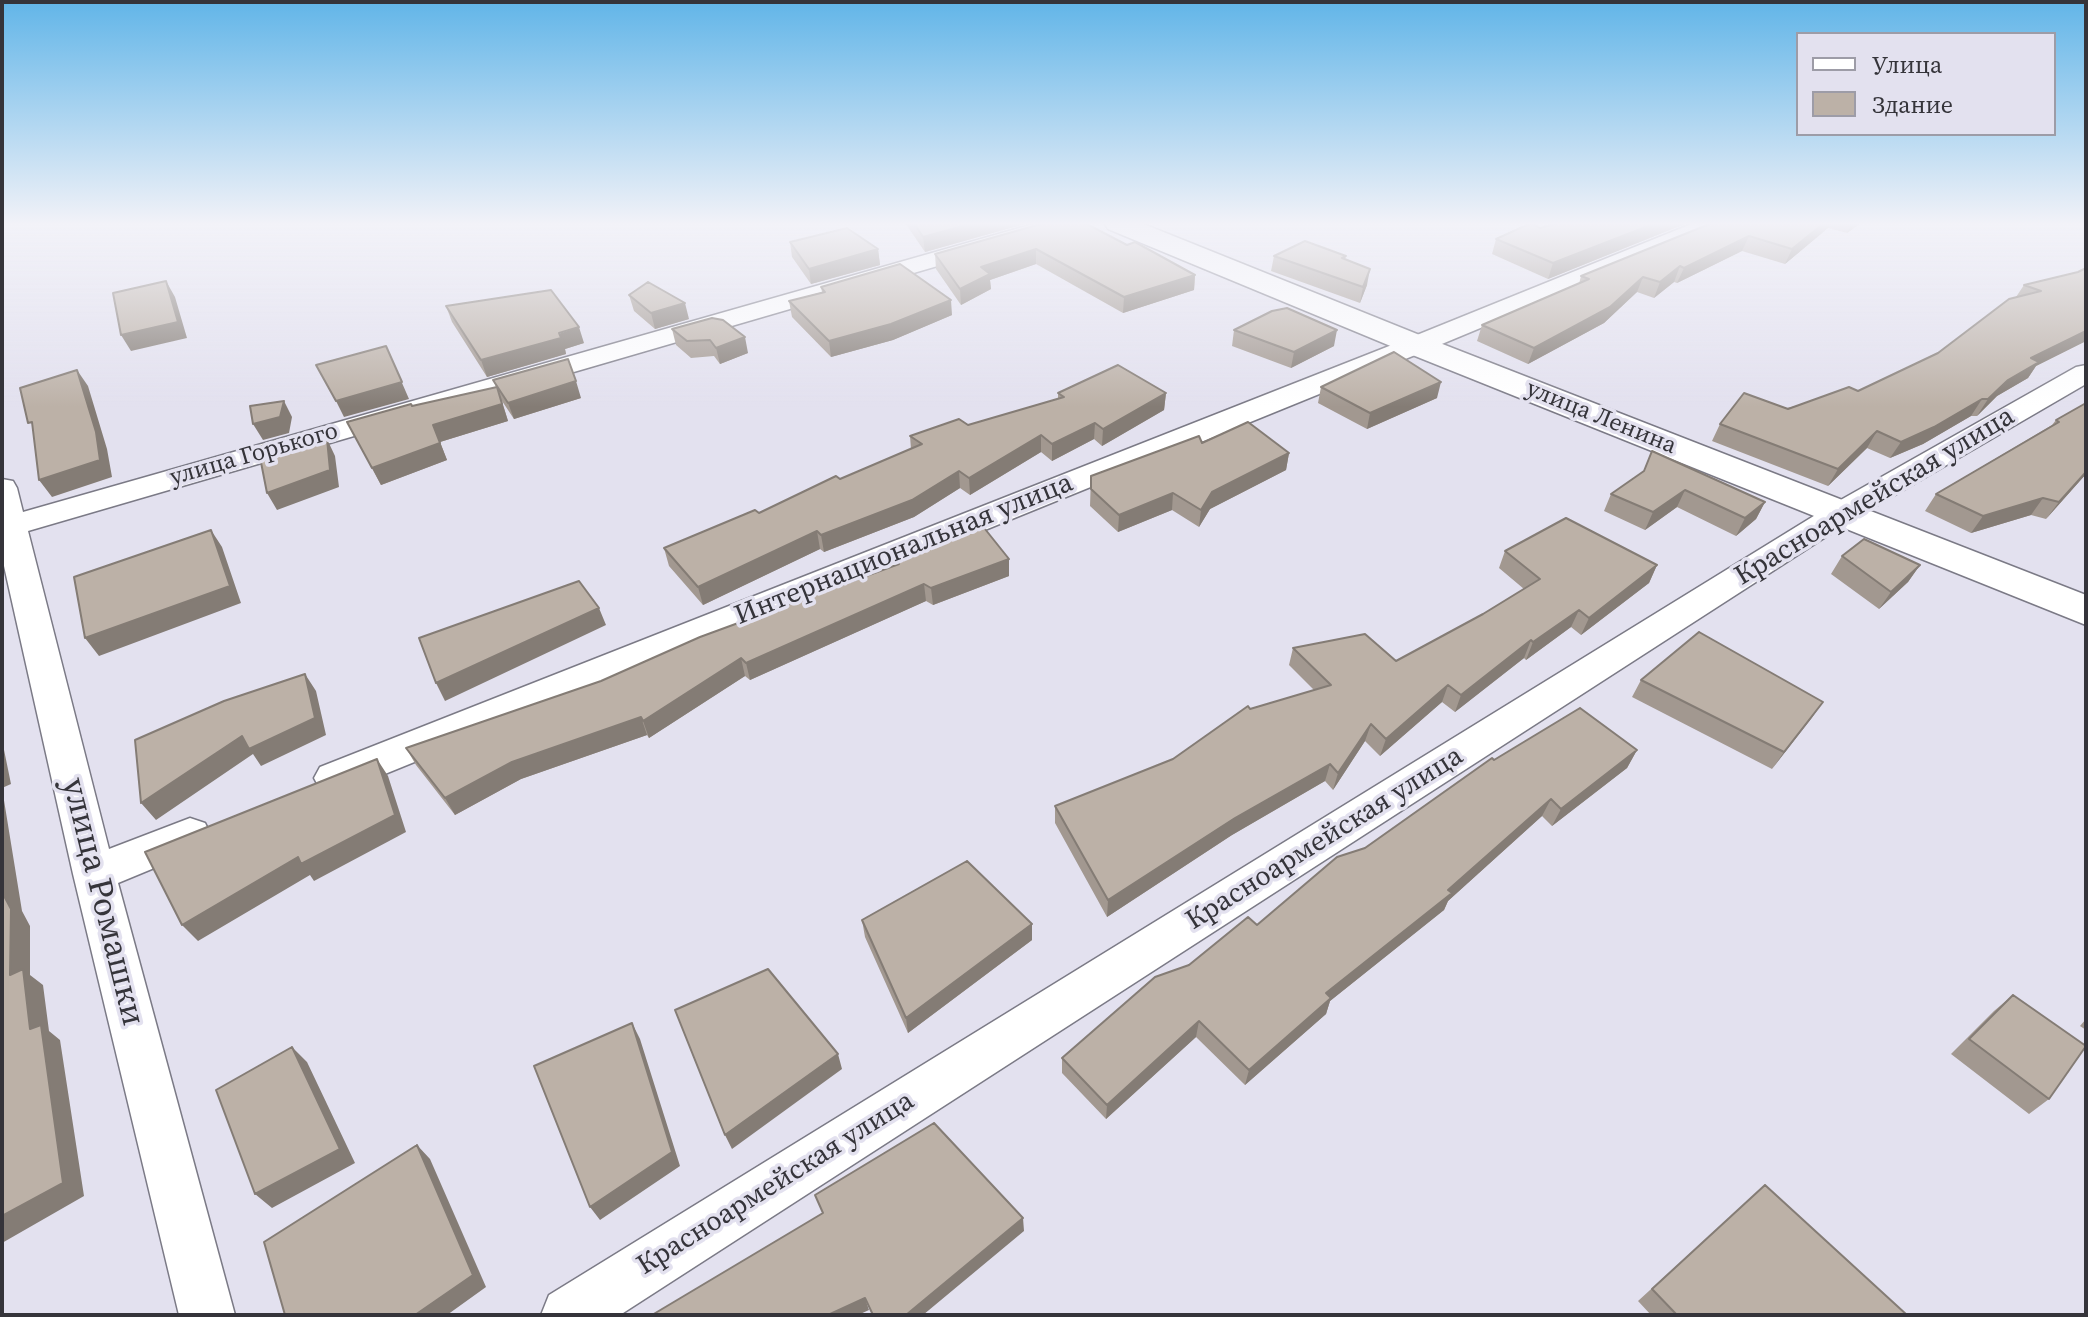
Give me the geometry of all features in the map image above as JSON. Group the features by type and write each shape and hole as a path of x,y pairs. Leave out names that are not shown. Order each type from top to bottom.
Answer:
{"street":[{"name":"улица Горького","path":"5,514 837,284"},
{"name":"улица Ленина","path":"1268,284 2086,611"},
{"name":"Интернациональная улица","path":"299,792 1563,284"},
{"name":"Красноармейская улица","path":"569,1315 1841,513 2086,373"},
{"name":"улица Ромашки","path":"5,514 207,1315"},
{"path":"94,874 211,827"}],"building":[{"path":"151,284 167,284 178,322 121,335 113,293"},
{"path":"644,284 652,284 685,303 651,313 629,295"},
{"path":"929,284 951,300 891,324 829,341 789,301 825,292 821,287"},
{"path":"1101,284 1164,284 1124,297"},
{"path":"1576,284 1635,284 1610,307 1534,348 1482,325"},
{"path":"2086,284 2086,331 2031,358 2039,362 2008,380 1988,399 1982,399 1934,427 1901,442 1877,431 1838,469 1720,424 1744,393 1788,409 1849,387 1858,391 1938,353 2009,299 2041,291 2024,285"},
{"path":"551,290 579,327 559,333 561,338 481,360 446,306"},
{"path":"1287,308 1337,330 1294,352 1234,330 1272,311"},
{"path":"712,318 723,320 745,337 716,348 710,340 687,341 672,329"},
{"path":"386,346 402,382 336,401 316,365"},
{"path":"1394,352 1441,382 1370,413 1321,387"},
{"path":"568,359 576,381 508,403 493,380"},
{"path":"1118,365 1166,393 1103,429 1095,423 1052,444 1041,435 969,478 959,471 912,500 821,535 817,531 698,587 664,548 755,510 759,513 836,476 840,479 922,444 910,436 959,419 968,425 1064,397 1058,393"},
{"path":"77,370 96,432 100,460 39,480 32,422 28,423 20,388"},
{"path":"497,387 502,404 433,425 440,443 372,468 347,422 411,404"},
{"path":"284,401 280,417 253,424 250,406"},
{"path":"2086,403 2086,472 2059,502 2043,498 1983,516 1936,494 2059,422 2056,420"},
{"path":"1248,422 1289,453 1212,492 1201,510 1173,493 1119,515 1091,489 1091,476 1199,436 1202,443"},
{"path":"327,439 330,470 267,493 258,447 273,443 270,451"},
{"path":"1652,451 1765,502 1745,518 1685,490 1653,512 1611,494 1644,471"},
{"path":"1566,518 1657,565 1589,618 1579,610 1533,642 1531,640 1461,695 1448,685 1386,739 1371,724 1338,773 1330,764 1235,818 1108,900 1055,806 1173,759 1248,706 1250,709 1331,685 1293,648 1365,634 1396,661 1483,614 1540,579 1505,551"},
{"path":"973,524 981,524 1009,559 931,588 924,584 746,663 741,658 643,721 641,717 512,762 445,798 406,748 601,681 700,637 899,564 899,556"},
{"path":"211,530 230,586 85,638 74,577"},
{"path":"1864,539 1920,565 1891,592 1842,556"},
{"path":"579,581 599,608 436,683 419,638"},
{"path":"1699,632 1823,702 1784,752 1641,680"},
{"path":"305,674 315,718 249,749 242,736 141,803 135,740 224,701"},
{"path":"1580,708 1637,750 1561,809 1551,799 1448,890 1452,893 1326,993 1331,998 1249,1070 1199,1021 1107,1105 1062,1058 1155,977 1189,965 1248,917 1257,925 1337,857 1365,848 1492,758 1494,760"},
{"path":"377,759 395,815 301,864 298,857 182,925 145,852"},
{"path":"967,861 1032,924 906,1018 862,920"},
{"path":"2,886 11,909 10,975 23,969 30,1029 41,1025 63,1183 2,1216"},
{"path":"768,969 838,1054 725,1135 675,1010"},
{"path":"2013,995 2086,1046 2049,1099 1969,1039"},
{"path":"632,1023 672,1152 590,1207 534,1066"},
{"path":"292,1047 340,1149 255,1194 216,1090"},
{"path":"934,1123 1023,1218 906,1315 873,1315 865,1298 828,1315 652,1315 823,1213 815,1195"},
{"path":"417,1145 473,1275 415,1315 285,1315 264,1242"},
{"path":"1765,1185 1907,1315 1677,1315 1652,1289"}]}
